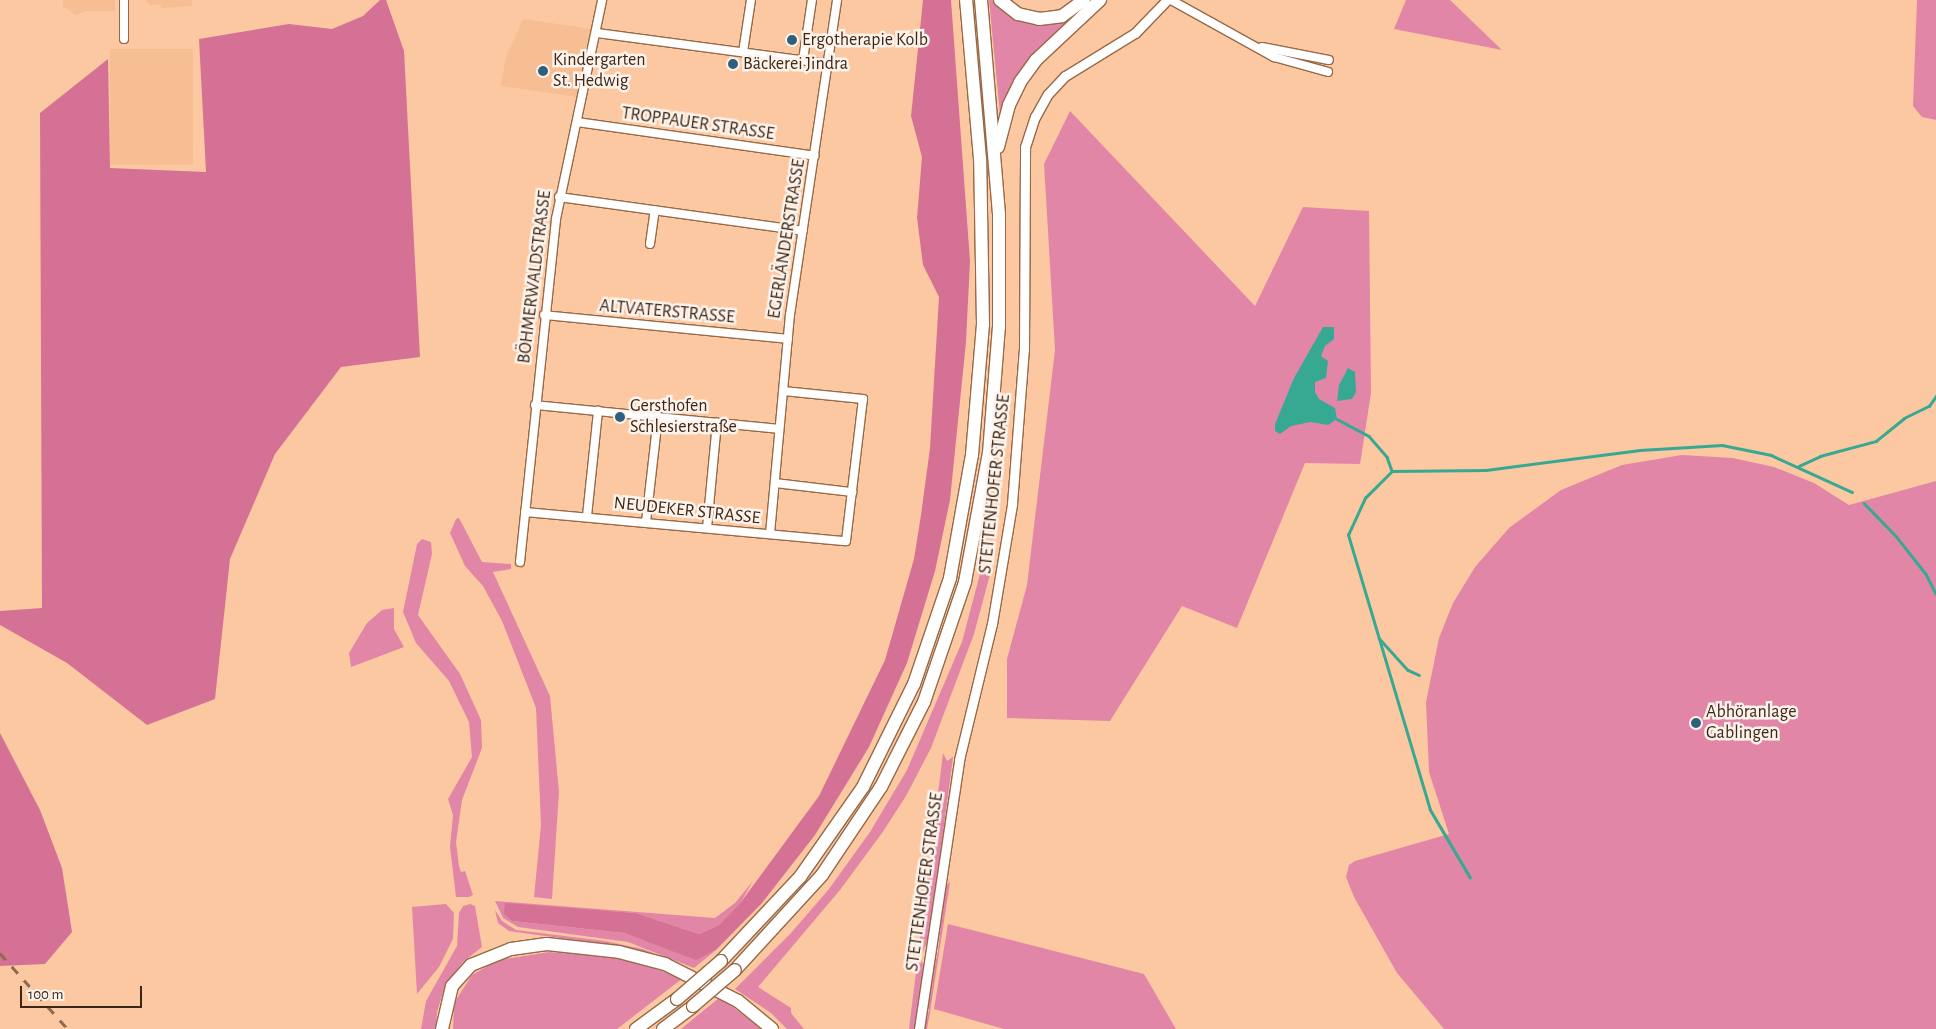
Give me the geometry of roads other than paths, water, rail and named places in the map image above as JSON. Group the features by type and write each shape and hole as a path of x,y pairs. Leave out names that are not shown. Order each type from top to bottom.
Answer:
{"highway":[{"path":"636,1029 676,999 721,961 795,883 863,787 914,684 950,578 968,490 983,324 980,159 966,0"},
{"path":"663,1029 735,970 802,900 866,811 915,723 953,625 979,517 994,406 1000,285 996,157 981,0"},
{"path":"1000,0 1018,14 1039,19 1062,16 1084,0"},
{"path":"996,157 1009,105 1020,82 1036,60 1100,0"},
{"path":"442,1029 452,986 460,976 483,958 526,946 570,945 619,952 665,964 738,1001 772,1029"},
{"path":"444,1015 447,1029"},
{"path":"672,1029 680,1016"}],"street":[{"path":"124,0 124,39"},
{"name":"BÖHMERWALDSTRASSE","path":"520,562 544,315 559,197 597,33 602,0"},
{"path":"743,52 751,0"},
{"path":"803,60 812,0"},
{"name":"EGERLÄNDERSTRASSE","path":"770,534 788,338 837,0"},
{"path":"1169,0 1294,65 1328,72"},
{"name":"STETTENHOFER STRASSE","path":"919,1029 959,760 992,624 1012,504 1024,349 1025,147 1035,118 1048,94 1065,76 1135,33 1169,0"},
{"path":"597,33 828,64"},
{"path":"1256,46 1330,60"},
{"name":"TROPPAUER STRASSE","path":"577,122 815,156"},
{"path":"559,197 803,232"},
{"path":"650,244 655,210"},
{"name":"ALTVATERSTRASSE","path":"544,315 788,338"},
{"path":"776,484 852,492 863,399 783,391"},
{"path":"535,405 779,429"},
{"path":"587,516 598,411"},
{"path":"646,522 658,417"},
{"path":"707,528 717,422"},
{"name":"NEUDEKER STRASSE","path":"525,512 587,516 846,541 852,492"}],"water":[{"path":"1323,327 1334,327 1334,339 1325,346 1321,356 1328,361 1326,378 1315,382 1315,392 1319,399 1335,408 1337,419 1328,425 1311,422 1291,426 1280,434 1275,431 1275,424 1294,378"},
{"path":"1348,368 1355,372 1356,392 1352,399 1337,401 1339,385"}],"waterway":[{"path":"1799,466 1820,456 1876,441 1904,418 1929,406 1936,396"},
{"path":"1337,419 1369,436 1387,457 1392,471"},
{"path":"1470,878 1430,810 1348,535 1365,498 1392,471 1486,470 1640,450 1722,445 1771,455 1852,492"},
{"path":"1864,503 1896,536 1926,574 1936,594"},
{"path":"1379,638 1408,670 1419,675"}],"railway":[{"path":"0,953 68,1029"}],"place":[{"name":"Ergotherapie Kolb","path":"792,40"},
{"name":"Bäckerei Jindra","path":"733,64"},
{"name":"Kindergarten St. Hedwig","path":"543,71"},
{"name":"Gersthofen Schlesierstraße","path":"620,417"},
{"name":"Abhöranlage Gablingen","path":"1696,723"}]}
